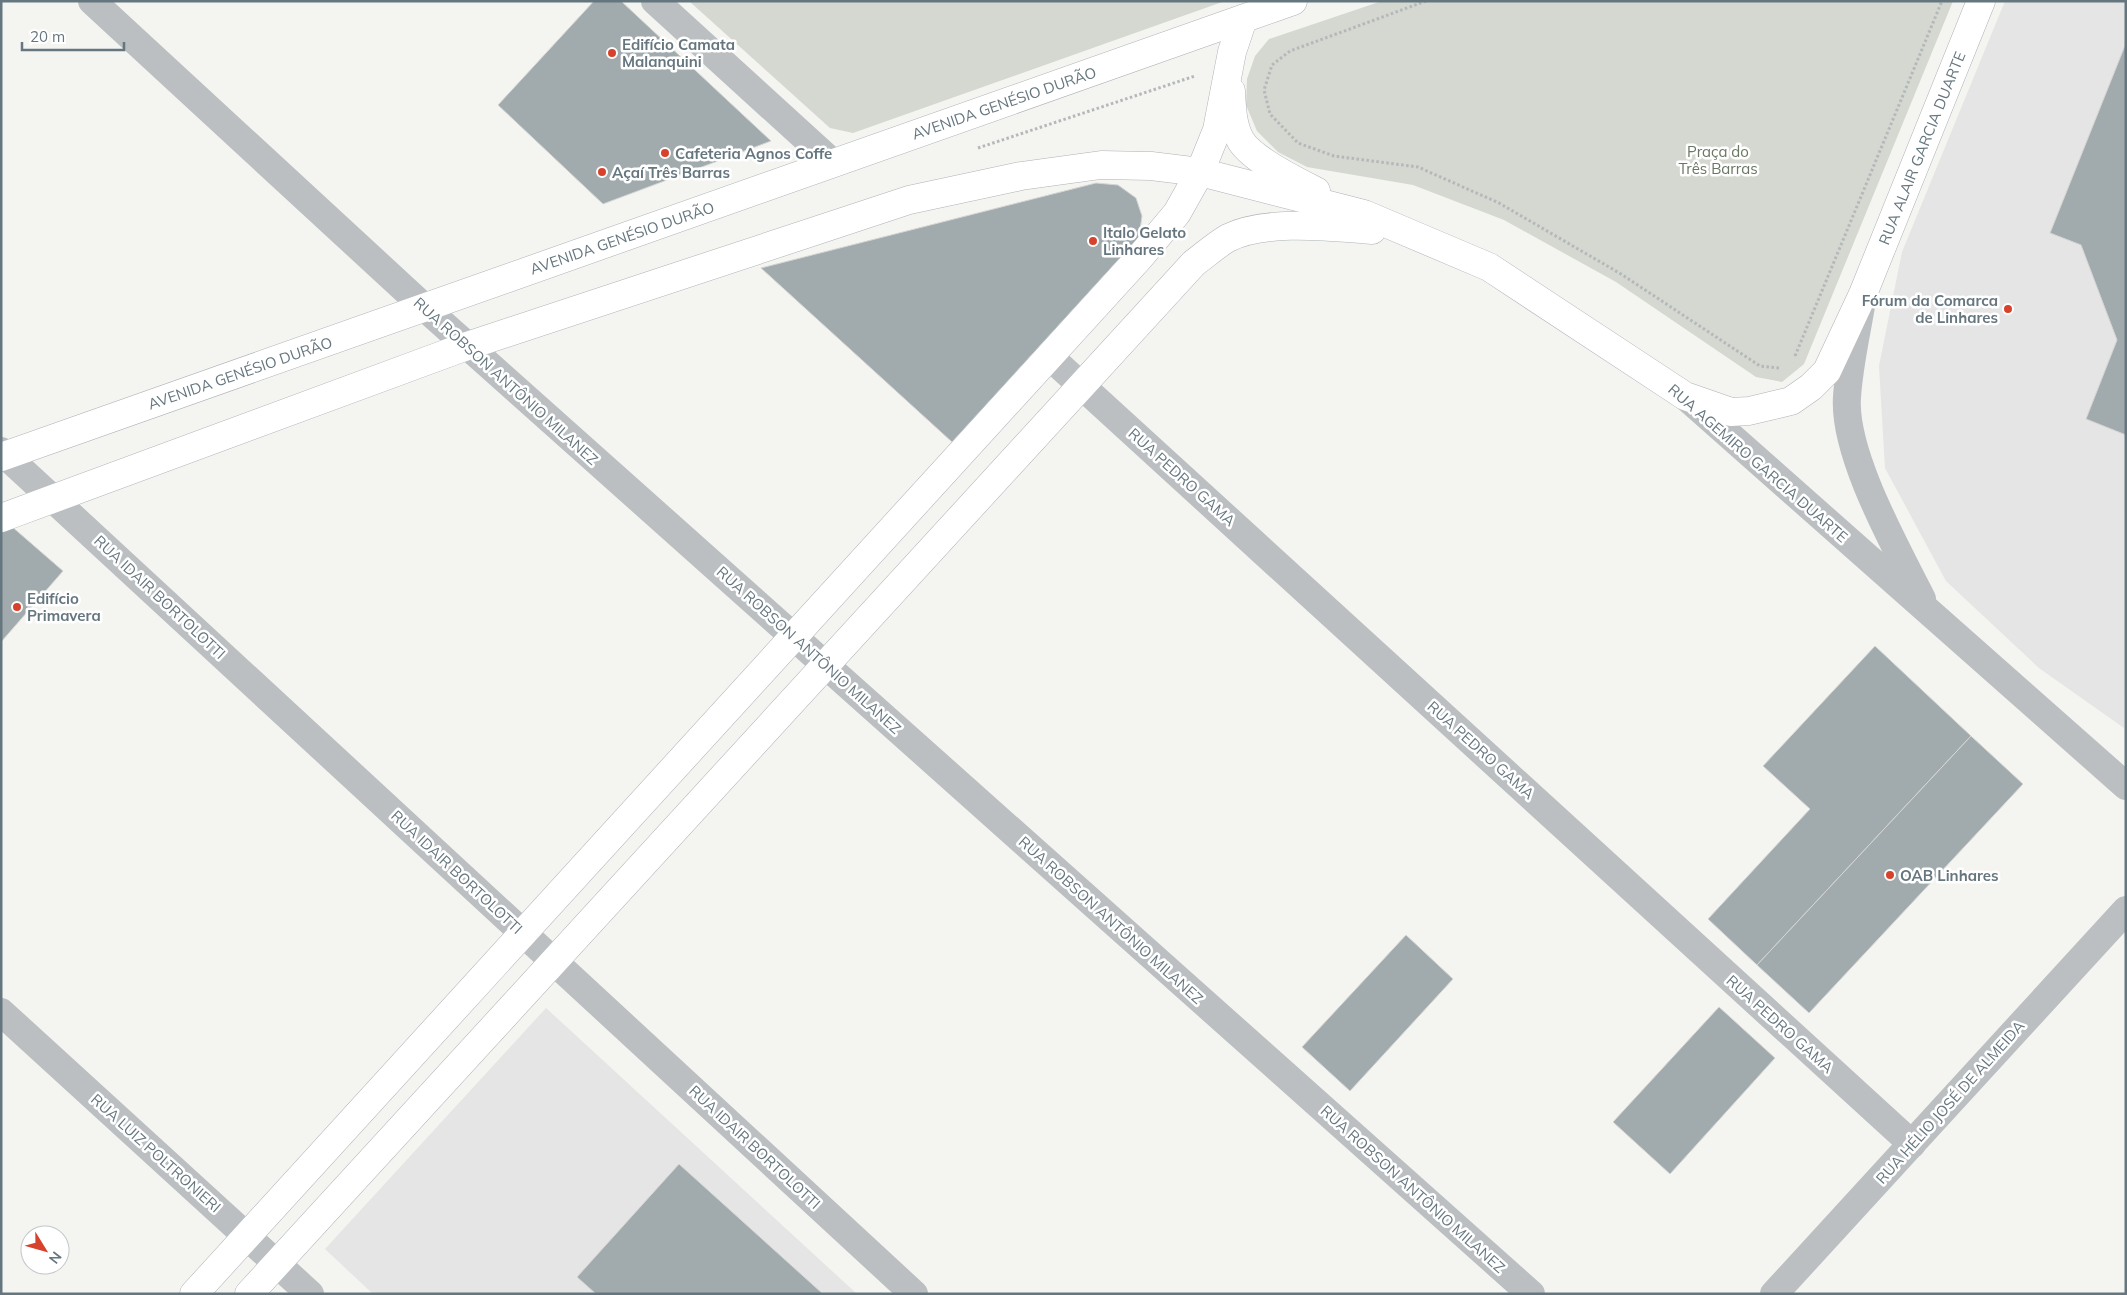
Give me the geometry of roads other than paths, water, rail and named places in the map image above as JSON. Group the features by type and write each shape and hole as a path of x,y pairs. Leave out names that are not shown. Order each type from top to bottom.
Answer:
{"main road":[{"name":"AVENIDA GENÉSIO DURÃO","path":"3,454 424,308 1293,1"},
{"name":"RUA ALAIR GARCIA DUARTE","path":"1685,396 1731,412 1749,411 1791,401 1811,387 1827,370 1863,294 1981,1"},
{"path":"194,1294 1050,357 1177,213 1200,172 1216,130 1230,64 1243,19"},
{"path":"1230,64 1233,116 1241,141 1266,164 1286,176 1364,214"},
{"name":"RUA AGEMIRO GARCIA DUARTE","path":"1,518 467,346 909,200 1020,176 1100,165 1151,166 1200,172 1364,214 1489,266 1685,396"},
{"path":"249,1294 1194,263 1229,238 1266,228 1318,226 1407,233"}],"street":[{"name":"RUA ROBSON ANTÔNIO MILANEZ","path":"92,1 424,308 1530,1294"},
{"path":"655,1 833,163"},
{"name":"RUA ALAIR GARCIA DUARTE","path":"1863,294 1847,398 1853,446 1883,519 1928,612"},
{"name":"RUA PEDRO GAMA","path":"1050,357 1912,1144"},
{"name":"RUA AGEMIRO GARCIA DUARTE","path":"1685,396 2126,786"},
{"name":"RUA IDAIR BORTOLOTTI","path":"3,454 914,1294"},
{"name":"RUA HÉLIO JOSÉ DE ALMEIDA","path":"1774,1294 2126,910"},
{"name":"RUA LUIZ POLTRONIERI","path":"1,1012 310,1294"}],"place":[{"name":"Edifício Camata Malanquini","path":"612,53"},
{"name":"Cafeteria Agnos Coffe","path":"665,153"},
{"name":"Açaí Três Barras","path":"602,172"},
{"name":"Italo Gelato Linhares","path":"1093,241"},
{"name":"Fórum da Comarca de Linhares","path":"2008,309"},
{"name":"Edifício Primavera","path":"17,607"},
{"name":"OAB Linhares","path":"1890,875"}],"park label":[{"name":"Praça do Três Barras","path":"1718,160"}]}
